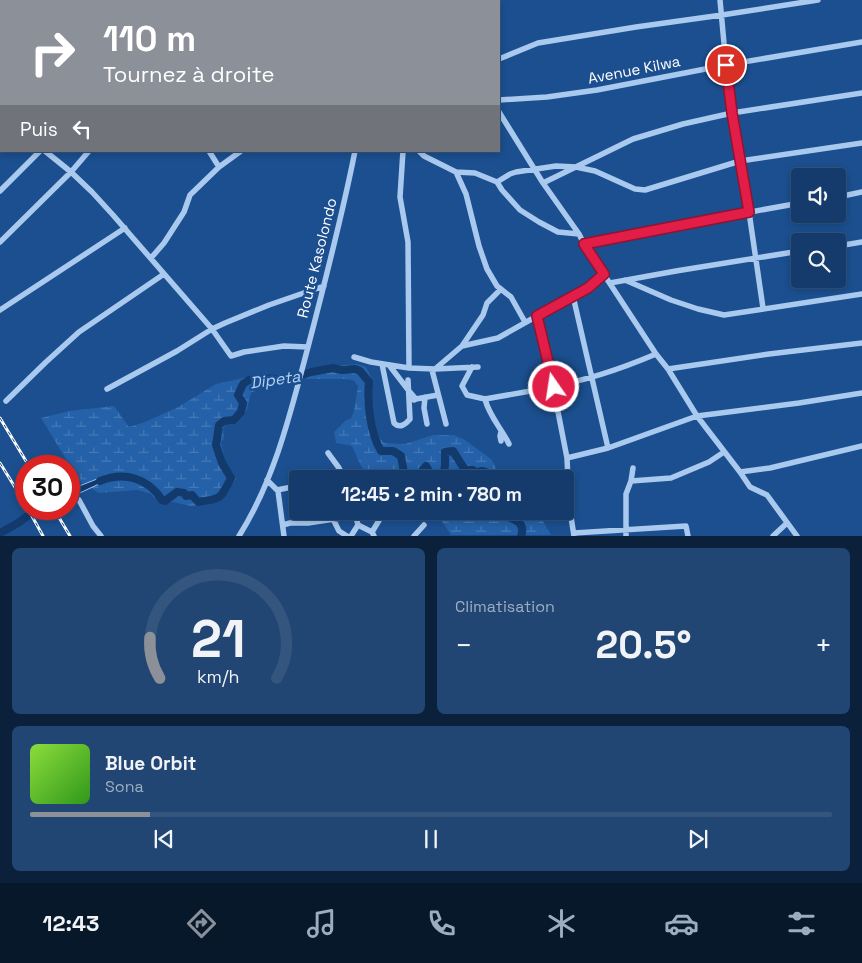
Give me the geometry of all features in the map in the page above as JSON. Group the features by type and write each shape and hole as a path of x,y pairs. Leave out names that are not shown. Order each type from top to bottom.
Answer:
{"street":[{"path":"720,0 732,113 763,308"},
{"path":"500,59 538,44 636,27 818,0"},
{"name":"Avenue Kilwa","path":"500,100 547,97 597,90 726,65 862,42"},
{"path":"543,183 633,139 682,124 732,113 862,93"},
{"path":"500,114 543,183 580,234 584,244 656,354 668,369 697,416 750,487 767,495 797,536"},
{"path":"497,182 510,174 534,169 556,166 576,167 595,171 634,189 645,190 740,160 862,142"},
{"path":"0,191 39,152"},
{"path":"46,152 92,192 125,228 212,329 232,356 244,352 284,346 308,347"},
{"path":"0,242 71,172 88,152"},
{"path":"211,152 219,167"},
{"path":"151,258 164,243 184,212 190,195 219,167 240,152"},
{"name":"Route Kasolondo","path":"267,480 288,422 299,383 324,286 355,152"},
{"path":"403,152 400,197 408,242 409,368"},
{"path":"420,152 424,156 456,172 475,173 497,182 520,210 532,218 558,232 580,234"},
{"path":"456,172 466,194 487,270 497,286 511,297 526,322"},
{"path":"846,195 862,192"},
{"path":"584,244 791,205"},
{"path":"0,310 125,228"},
{"path":"846,245 862,242"},
{"path":"610,283 791,253"},
{"path":"6,401 79,332 164,274"},
{"path":"462,346 498,338 588,288 604,274"},
{"path":"626,280 671,300 724,315 862,294"},
{"path":"107,389 177,351 212,329 268,305 324,286"},
{"path":"433,369 462,346 483,315 487,303 501,289"},
{"path":"573,296 608,448"},
{"path":"537,316 567,458 569,504 574,534 626,533 686,526 688,536"},
{"path":"668,369 862,343"},
{"path":"354,357 371,362 409,368 475,367 462,386 467,395 485,399 578,382 656,354"},
{"path":"386,364 416,399"},
{"path":"386,364 394,423 400,426 406,424 410,419 408,380"},
{"path":"433,369 446,424"},
{"path":"567,458 608,448 697,416 862,393"},
{"path":"409,404 416,399 438,395"},
{"path":"425,397 424,408 427,424"},
{"path":"485,399 487,407 509,444"},
{"path":"494,430 502,432"},
{"path":"501,441 500,436 502,432"},
{"path":"740,472 770,468 862,446"},
{"path":"631,482 671,478 709,462 724,452"},
{"path":"328,453 340,470"},
{"path":"626,533 626,494 631,482 633,468"},
{"path":"239,536 248,522 267,480 278,491 284,536"},
{"path":"277,490 289,488"},
{"path":"80,502 93,526 101,536"},
{"path":"283,525 325,520"},
{"path":"334,520 339,532 349,536 358,525 358,520"},
{"path":"358,525 373,534 381,520"},
{"path":"773,536 787,523"},
{"path":"414,536 424,525"}],"green space":[{"path":"357,364 366,367 371,377 373,421 375,429 384,443 405,444 433,435 454,435 465,440 491,459 497,470 364,470 352,446 336,443 334,432 351,418 358,386 353,380 306,379 308,368"},
{"path":"267,373 268,383 251,393 247,410 237,424 226,425 223,429 224,439 221,442 226,466 236,479 220,501 208,505 189,506 174,502 159,502 151,494 138,490 99,493 80,482 80,455 64,455 41,418 69,411 114,406 129,427 178,407 216,384"},
{"path":"441,520 542,520 551,535 451,535"}],"shaded area":[{"path":"108,477 99,484 80,493 80,486"}],"waterway":[{"name":"Dipeta","path":"100,481 118,477 135,478 150,486 165,501 177,492 184,493 186,496 192,495 198,502 216,499 222,494 231,478 222,463 216,445 219,425 224,421 234,420 241,412 243,403 238,395 243,384 249,380 263,378 285,380 333,368 342,370 355,369 360,371 369,382 370,417 377,444 381,451 393,451 401,456 403,470"},
{"name":"Dipeta","path":"444,470 445,452 453,451 465,470"},
{"name":"Dipeta","path":"423,470 426,466 428,470"},
{"name":"Dipeta","path":"0,533 22,520"},
{"name":"Dipeta","path":"516,520 522,528 521,536"}],"railway":[{"path":"0,418 22,455"},
{"path":"0,463 15,487"},
{"path":"34,520 43,536"},
{"path":"61,520 70,536"}],"route":[{"path":"554,387 537,316 588,288 604,274 584,244 749,212 726,65"}]}
